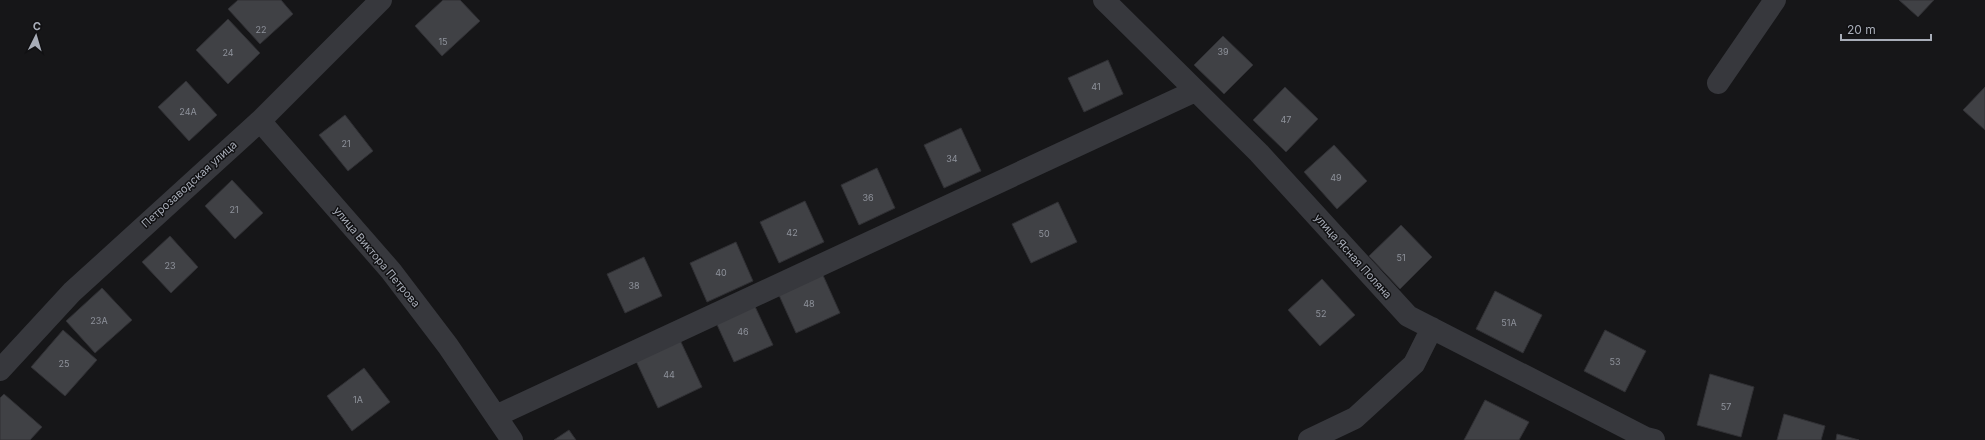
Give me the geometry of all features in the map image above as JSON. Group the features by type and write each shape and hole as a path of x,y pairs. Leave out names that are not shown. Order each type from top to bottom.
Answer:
{"street":[{"name":"Петрозаводская улица","path":"0,370 72,292 260,120 381,0"},
{"name":"улица Ясная Поляна","path":"1104,0 1259,153 1408,316 1649,439"},
{"path":"1718,83 1775,0"},
{"path":"496,416 1195,91"},
{"name":"улица Виктора Петрова","path":"260,120 391,270 448,346 512,440"},
{"path":"1309,440 1355,418 1414,364 1432,328"}],"building":[{"path":"238,0 281,0 293,14 260,44 228,9"},
{"path":"443,0 460,0 480,21 442,56 415,26"},
{"path":"1899,0 1934,0 1918,17"},
{"path":"228,19 260,53 228,84 196,50"},
{"path":"1223,36 1253,65 1224,94 1194,65"},
{"path":"1108,60 1123,94 1084,112 1068,78"},
{"path":"186,81 217,115 189,141 158,107"},
{"path":"1285,87 1318,119 1286,152 1253,120"},
{"path":"1985,87 1985,130 1963,110"},
{"path":"345,115 373,151 348,171 319,135"},
{"path":"961,128 981,171 944,188 924,145"},
{"path":"1334,145 1367,181 1337,209 1304,172"},
{"path":"877,168 895,208 859,225 841,185"},
{"path":"232,180 263,213 235,239 205,206"},
{"path":"805,201 824,242 779,263 760,222"},
{"path":"1058,202 1077,242 1031,263 1012,224"},
{"path":"1401,225 1432,257 1400,289 1369,256"},
{"path":"170,236 198,267 171,293 142,262"},
{"path":"736,242 753,281 707,302 690,263"},
{"path":"644,257 662,296 625,313 607,274"},
{"path":"822,273 840,313 796,333 778,293"},
{"path":"1322,279 1355,315 1320,346 1288,310"},
{"path":"102,288 132,320 95,353 66,321"},
{"path":"1495,291 1542,315 1523,353 1476,329"},
{"path":"752,300 773,345 734,362 714,318"},
{"path":"63,330 97,360 65,396 31,367"},
{"path":"1605,330 1646,351 1625,392 1584,371"},
{"path":"680,340 702,387 658,408 636,361"},
{"path":"364,368 390,402 352,431 327,396"},
{"path":"1710,374 1754,387 1741,437 1697,425"},
{"path":"4,394 42,427 30,440 0,440 0,398"},
{"path":"1485,400 1529,422 1519,440 1464,440"},
{"path":"1784,414 1825,426 1821,440 1777,440"},
{"path":"569,430 576,440 554,440"},
{"path":"1837,434 1859,440 1836,440"}]}
